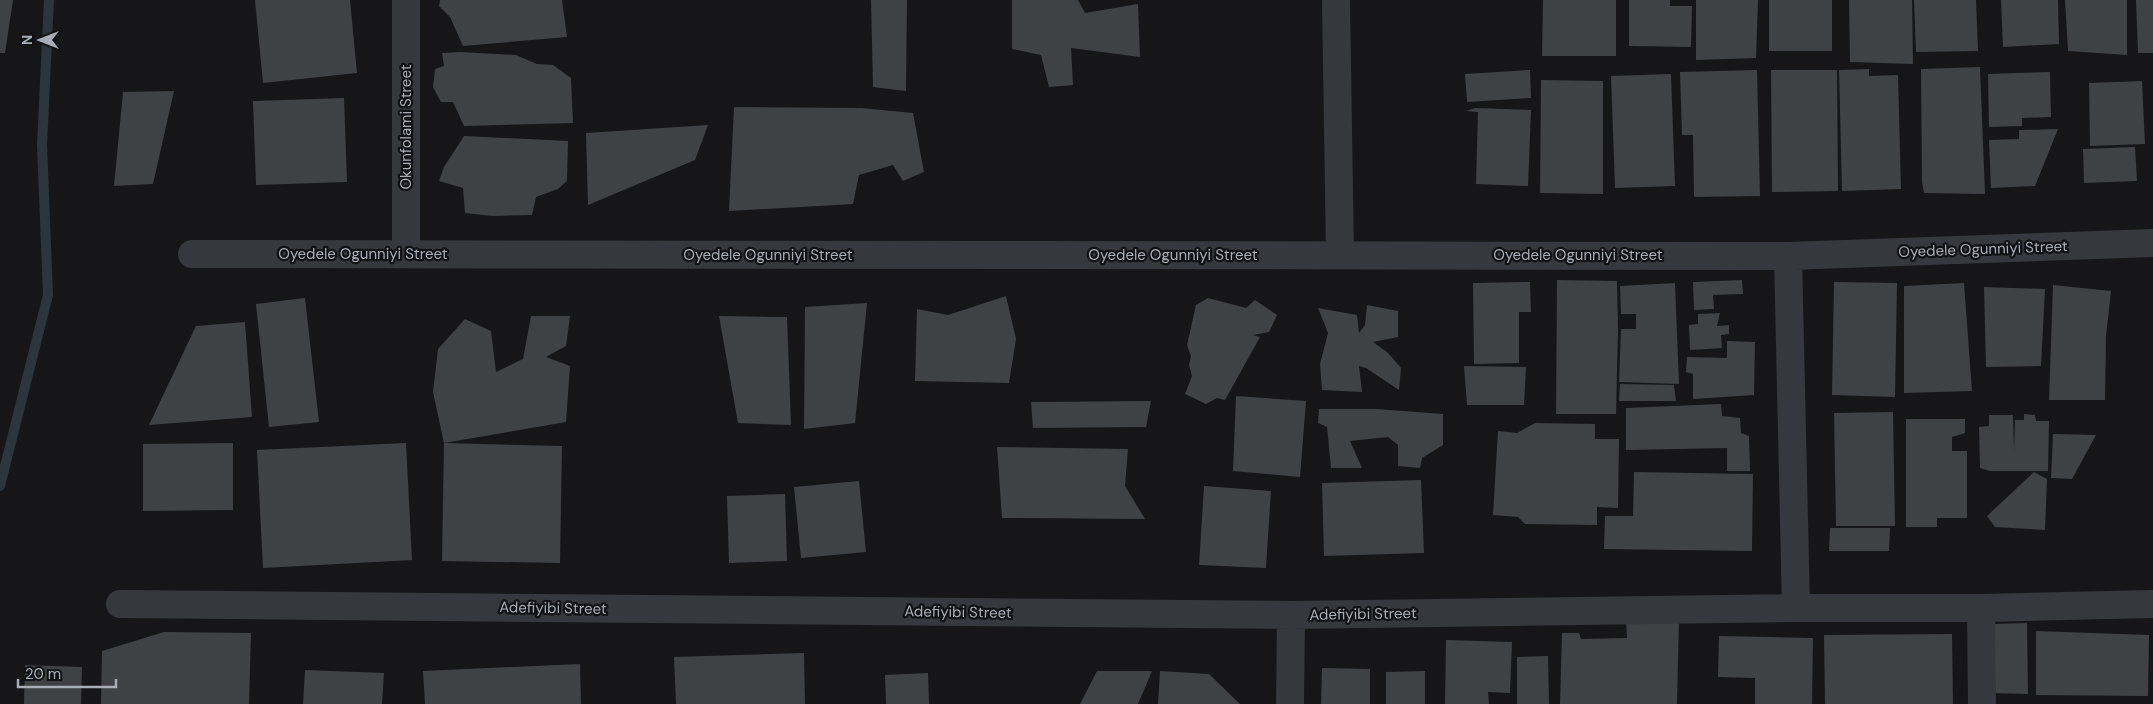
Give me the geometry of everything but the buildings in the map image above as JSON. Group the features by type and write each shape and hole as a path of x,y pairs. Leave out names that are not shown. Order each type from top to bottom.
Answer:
{"street":[{"name":"Okunfolami Street","path":"406,0 406,254"},
{"path":"1336,0 1340,255"},
{"name":"Oyedele Ogunniyi Street","path":"192,254 1788,256 2153,243"},
{"path":"1788,256 1796,608"},
{"name":"Adefiyibi Street","path":"120,604 1291,615 1796,608 1981,608 2153,604"},
{"path":"1981,608 1982,704"},
{"path":"1290,704 1291,615"}],"waterway":[{"path":"0,486 48,295 42,145 49,0"}]}
